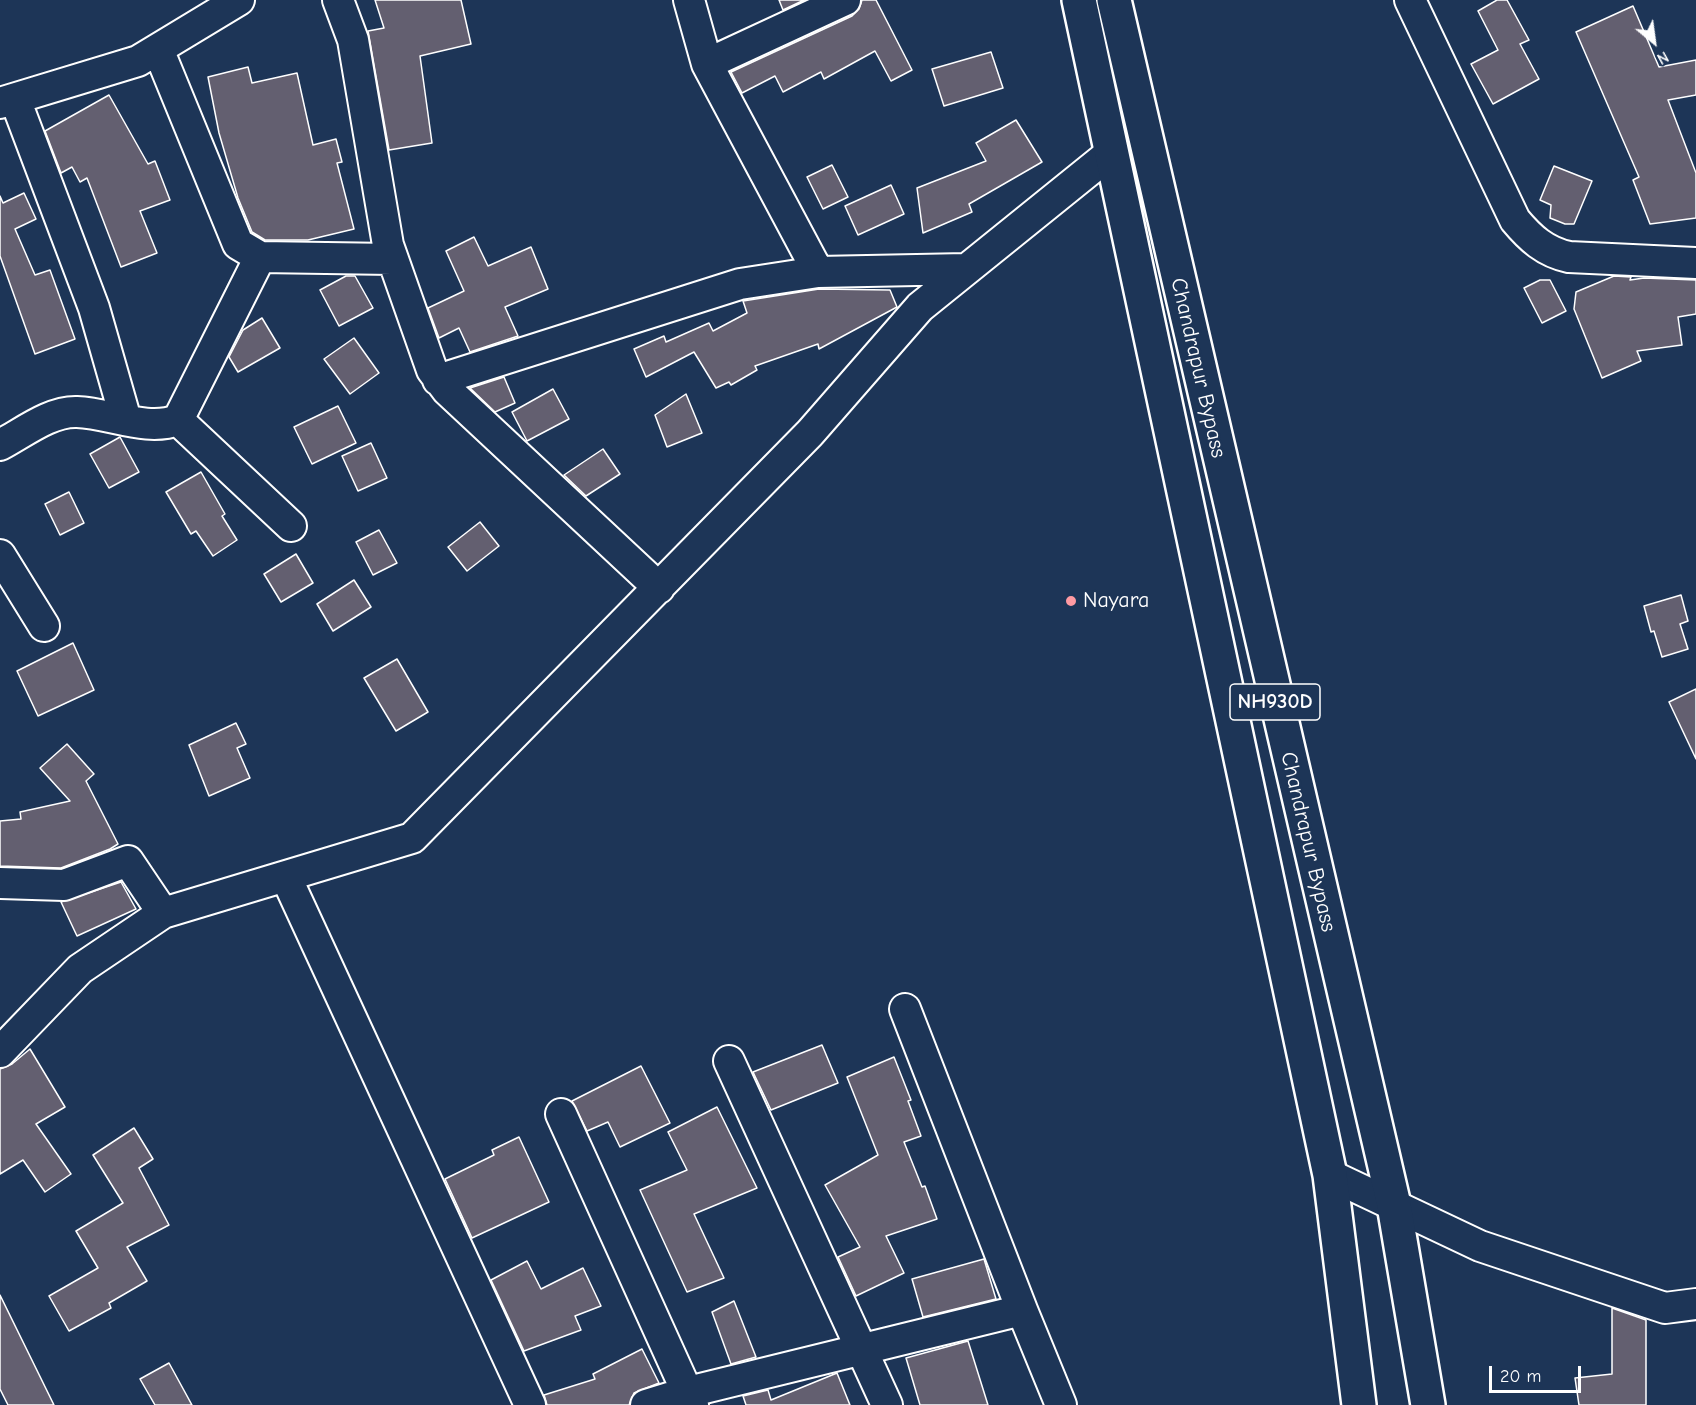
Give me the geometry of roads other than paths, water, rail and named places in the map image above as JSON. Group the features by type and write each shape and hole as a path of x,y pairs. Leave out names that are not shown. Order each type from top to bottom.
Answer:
{"highway":[{"name":"Chandrapur Bypass","path":"1079,0 1330,1175 1359,1405"},
{"name":"Chandrapur Bypass","path":"1114,0 1394,1205 1428,1405"}],"street":[{"path":"126,420 94,308 8,101 138,62 239,0"},
{"path":"689,0 707,64 818,272"},
{"path":"707,64 845,0"},
{"path":"1410,0 1515,220 1527,234 1556,255 1696,263"},
{"path":"344,2 354,40 392,259 438,380 659,588"},
{"path":"158,50 238,244 260,257 392,259"},
{"path":"0,1052 80,969 163,914 412,838 810,433 920,307 1112,152"},
{"path":"0,445 61,414 76,412 164,425 178,420 260,257"},
{"path":"438,380 740,284 818,272 966,269"},
{"path":"178,420 291,526"},
{"path":"0,555 44,626"},
{"path":"0,884 64,885 128,861 163,914"},
{"path":"286,877 530,1405"},
{"path":"905,1009 1061,1405"},
{"path":"729,1061 887,1405"},
{"path":"561,1114 691,1399"},
{"path":"1330,1175 1480,1246 1665,1308 1696,1304"},
{"path":"646,1405 691,1399 860,1350 1022,1310"}],"place":[{"name":"Nayara","path":"1071,601"}]}
